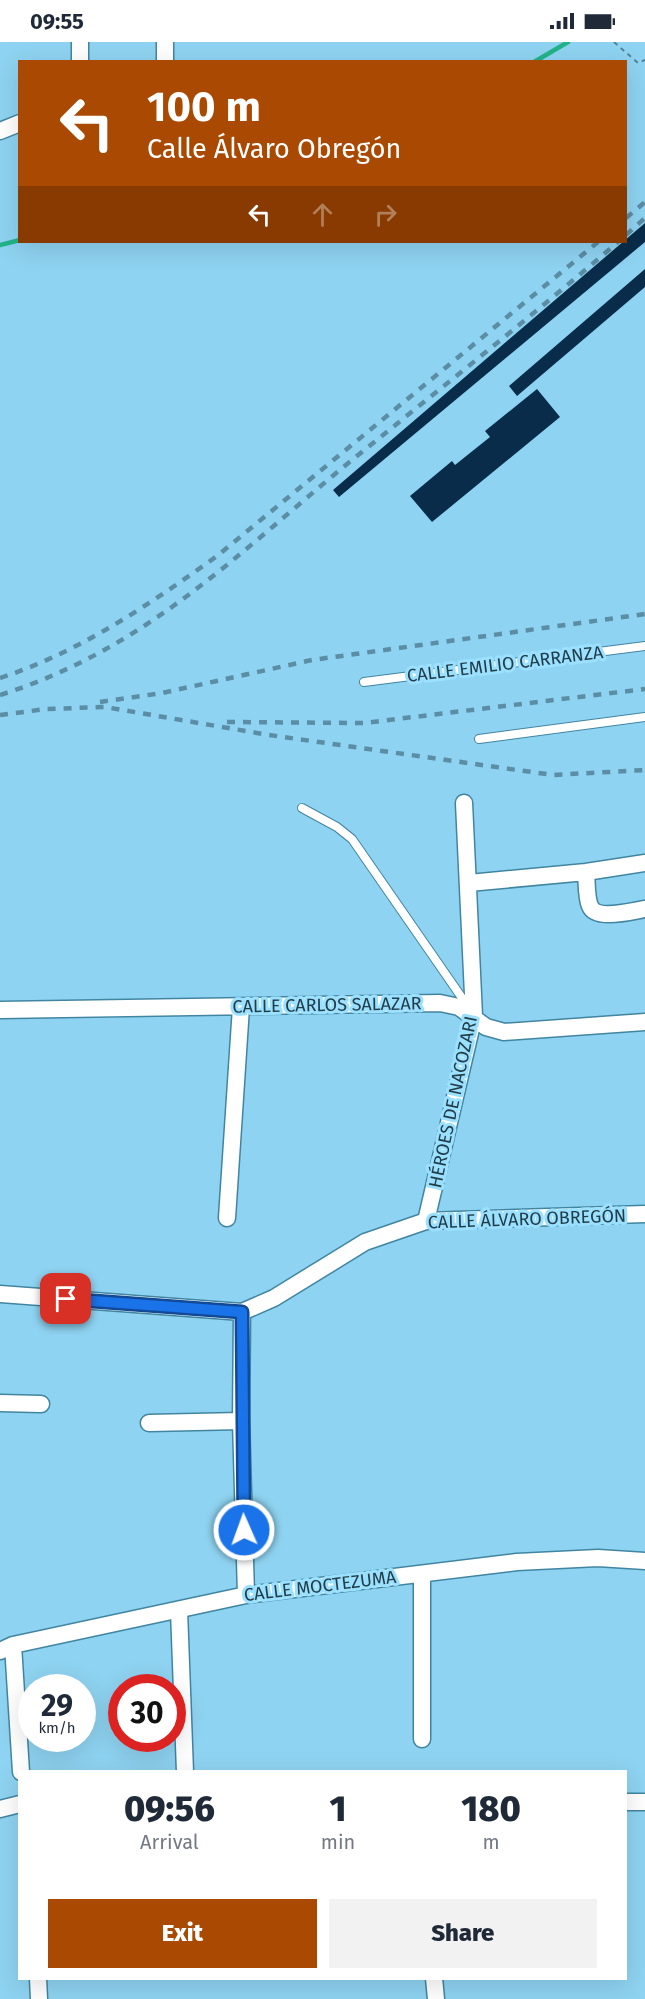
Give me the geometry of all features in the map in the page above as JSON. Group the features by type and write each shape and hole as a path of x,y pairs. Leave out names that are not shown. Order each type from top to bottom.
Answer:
{"street":[{"path":"80,42 80,60"},
{"path":"165,42 165,60"},
{"path":"0,131 18,124"},
{"name":"HÉROES DE NACOZARI","path":"426,1221 474,1016 464,803"},
{"path":"469,883 586,872 645,863"},
{"path":"586,872 590,907 594,911 601,915 645,909"},
{"name":"CALLE CARLOS SALAZAR","path":"0,1010 440,1003 459,1007 486,1027 504,1032 645,1022"},
{"path":"227,1218 241,1007"},
{"name":"CALLE ÁLVARO OBREGÓN","path":"0,1294 242,1312 274,1298 365,1242 426,1221 645,1215"},
{"path":"242,1312 241,1421 246,1595"},
{"path":"0,1403 41,1404"},
{"path":"149,1423 241,1421"},
{"name":"CALLE MOCTEZUMA","path":"7,1648 246,1595 517,1562 598,1558 645,1561"},
{"path":"422,1574 422,1739"},
{"path":"179,1610 184,1770"},
{"path":"7,1648 21,1770"},
{"path":"627,1802 645,1802"},
{"path":"0,1809 18,1804"},
{"path":"38,1980 39,1999"},
{"path":"434,1980 436,1999"}],"lane":[{"name":"CALLE EMILIO CARRANZA","path":"364,682 645,646"},
{"path":"479,739 645,717"},
{"path":"302,808 337,827 352,839 474,1016"}],"path":[{"path":"614,42 638,63 645,60"}],"building":[{"path":"645,223 645,242 339,497 333,490 622,243 627,243 627,238"},
{"path":"645,269 645,287 517,396 509,386"},
{"path":"537,389 560,417 432,522 410,496 452,461 455,465 490,437 485,431"}],"waterway":[{"path":"537,60 568,42"},
{"path":"0,245 18,240"}],"railway":[{"path":"627,217 645,202"},
{"path":"627,234 645,218"},
{"path":"0,678 86,641 140,609 217,556 597,243"},
{"path":"0,695 52,676 100,652 145,625 188,595 229,564 617,243"},
{"path":"100,702 162,693 312,660 645,614"},
{"path":"227,722 364,723 645,689"},
{"path":"0,715 46,709 105,707 269,735 553,775 645,770"}],"route":[{"path":"66,1299 242,1312 241,1421 244,1530"}]}
